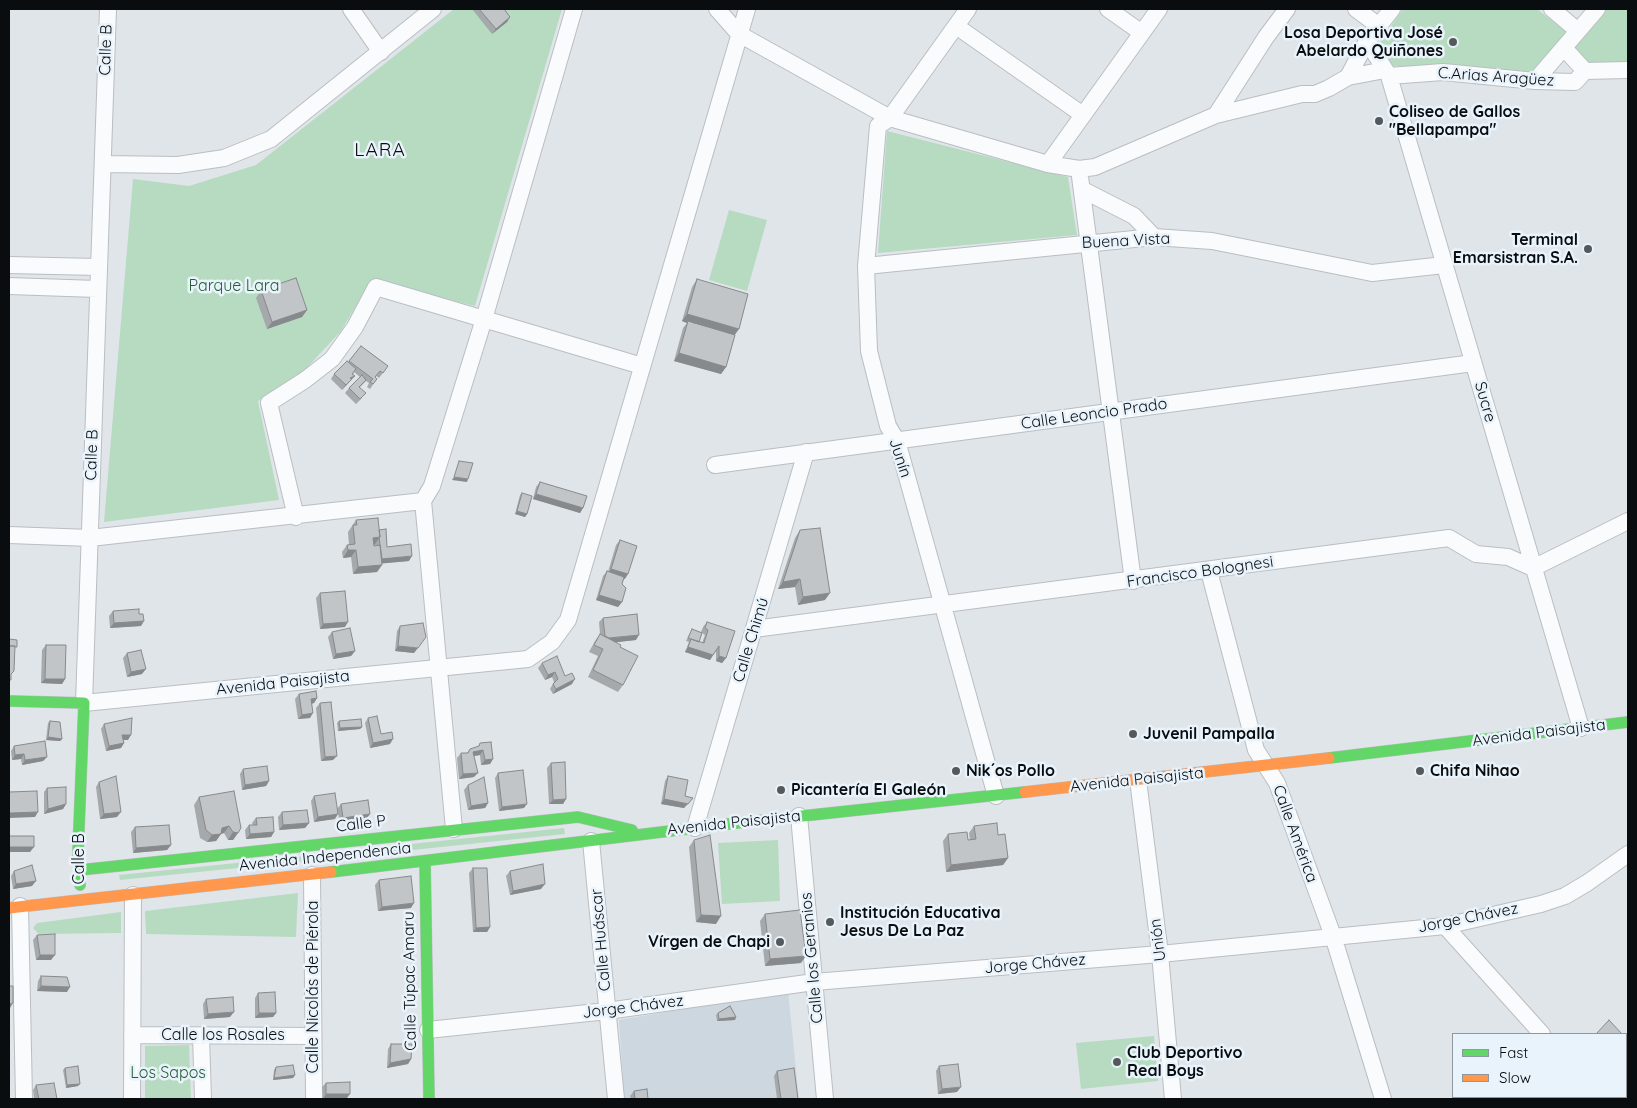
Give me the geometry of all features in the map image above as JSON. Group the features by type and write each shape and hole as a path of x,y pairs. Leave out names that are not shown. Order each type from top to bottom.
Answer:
{"main road":[{"name":"Avenida Paisajista","path":"9,701 84,703"},
{"name":"Calle B","path":"80,901 78,852 84,703"},
{"name":"Avenida Paisajista","path":"645,833 1266,766 1628,722"},
{"name":"Calle P","path":"80,870 578,817 645,833"},
{"name":"Avenida Independencia","path":"15,907 424,862 645,833"},
{"name":"Calle Túpac Amaru","path":"424,862 429,1099"}],"street":[{"name":"Calle B","path":"84,703 108,9"},
{"path":"352,9 381,52"},
{"path":"103,164 178,165 224,158 271,139 433,9"},
{"path":"454,829 423,501 432,486 484,319 574,9"},
{"name":"C.Arias Aragüez","path":"717,9 739,34 890,118 1048,164 1079,169 1095,168 1216,115 1302,94 1315,94 1348,77 1387,73 1443,72 1535,82 1575,82 1586,70"},
{"path":"296,517 269,403 305,380 332,358 355,327 376,287 642,366 747,9"},
{"path":"890,118 968,9"},
{"path":"1108,9 1142,33"},
{"path":"1048,164 1159,9"},
{"path":"1216,115 1266,37 1287,9"},
{"path":"1356,9 1379,26"},
{"path":"1348,77 1367,41 1392,9"},
{"path":"1552,9 1578,31"},
{"path":"1535,82 1597,9"},
{"path":"956,26 1083,115"},
{"name":"Sucre","path":"1367,41 1387,73 1581,728"},
{"path":"1564,48 1586,70 1628,70"},
{"name":"Junín","path":"890,118 878,126 866,266 869,351 888,426 897,441 996,796"},
{"path":"1079,169 1133,581"},
{"path":"1082,190 1134,216 1154,237"},
{"name":"Buena Vista","path":"866,266 1088,242 1154,237 1212,241 1372,273 1444,265"},
{"path":"9,265 98,267"},
{"path":"9,286 97,289"},
{"name":"Calle Leoncio Prado","path":"715,465 1474,363"},
{"name":"Avenida Paisajista","path":"84,703 528,658 552,642 568,620 642,366"},
{"name":"Calle Chimú","path":"695,828 806,452"},
{"path":"9,535 90,538 296,517 423,501"},
{"path":"1533,568 1628,521"},
{"name":"Francisco Bolognesi","path":"754,629 1133,581 1449,538 1476,554 1508,557 1533,568"},
{"name":"Calle América","path":"1208,571 1256,750 1277,783 1333,936 1380,1099"},
{"name":"Unión","path":"1138,780 1160,954 1172,1099"},
{"name":"Calle los Geranios","path":"799,816 825,1099"},
{"name":"Calle Huáscar","path":"591,841 616,1099"},
{"name":"Jorge Chávez","path":"428,1030 607,1011 814,982 1160,954 1444,926 1541,904 1565,896 1628,854"},
{"name":"Calle Nicolás de Piérola","path":"312,874 314,1099"},
{"path":"132,1099 134,895"},
{"path":"15,907 16,1067 24,1099"},
{"path":"1444,926 1541,1033"},
{"name":"Calle los Rosales","path":"132,1035 314,1036"},
{"path":"201,1036 203,1099"}],"shaded area":[{"path":"788,991 799,1099 624,1099 619,1020"}],"green space":[{"name":"Parque Lara","path":"454,9 562,9 475,306 371,281 341,331 303,372 258,401 279,500 104,522 133,179 189,186 256,165"},
{"path":"1403,9 1537,9 1569,34 1537,75 1477,68 1388,66 1377,46"},
{"path":"1602,9 1628,9 1628,62 1583,63 1572,46"},
{"path":"887,131 1068,177 1077,235 878,253"},
{"path":"729,210 767,220 747,291 709,280"},
{"path":"564,828 565,834 336,858 335,852"},
{"path":"778,840 780,901 722,904 718,843"},
{"path":"315,855 316,860 120,880 119,875"},
{"path":"298,893 296,937 146,934 145,911"},
{"path":"121,912 121,933 39,934 33,928 37,923"},
{"name":"Club Deportivo Real Boys","path":"1154,1036 1158,1081 1081,1089 1076,1043"},
{"name":"Los Sapos","path":"189,1045 191,1099 145,1099 145,1046"}],"building":[{"path":"479,9 504,9 510,17 496,29"},
{"path":"296,278 307,310 272,322 261,290"},
{"path":"697,279 748,294 739,329 687,314"},
{"path":"688,321 735,335 726,367 679,353"},
{"path":"361,346 388,366 383,373 380,371 375,377 377,379 373,384 370,382 373,379 349,361"},
{"path":"347,361 356,369 352,374 355,376 350,378 352,379 346,385 334,374"},
{"path":"362,375 366,380 359,387 366,393 360,399 349,388"},
{"path":"459,461 473,463 468,479 454,477"},
{"path":"540,482 587,496 583,508 536,494"},
{"path":"522,493 532,496 527,514 517,511"},
{"path":"378,518 380,537 373,538 374,546 380,545 382,565 358,567 356,550 348,550 347,545 355,544 353,525 357,525 356,520"},
{"path":"820,528 830,593 803,597 800,579 783,582 800,530"},
{"path":"386,529 387,547 411,544 412,556 382,559 379,530"},
{"path":"620,540 637,546 628,574 611,569"},
{"path":"607,571 624,577 622,584 626,588 622,602 599,595"},
{"path":"345,591 348,622 323,624 320,593"},
{"path":"139,609 139,614 143,614 144,621 114,623 113,611"},
{"path":"637,614 639,635 609,638 605,636 603,618"},
{"path":"707,622 735,631 726,658 719,656 719,646 713,655 688,647 691,639 704,643 708,630 705,628"},
{"path":"423,623 426,637 418,648 398,646 400,626"},
{"path":"350,628 355,651 336,654 332,632"},
{"path":"692,629 702,633 699,642 688,638"},
{"path":"600,634 638,656 623,685 593,670 603,649 594,645"},
{"path":"9,639 17,640 17,647 9,646"},
{"path":"46,645 66,645 65,679 45,679"},
{"path":"9,646 15,646 14,671 11,674 11,680 9,680"},
{"path":"141,650 146,669 131,672 127,653"},
{"path":"557,656 565,676 572,673 575,679 556,689 553,684 558,679 555,672 548,675 542,663"},
{"path":"316,691 317,698 311,699 313,713 302,715 299,694"},
{"path":"331,702 337,756 325,757 320,703"},
{"path":"377,716 381,734 392,732 393,739 373,743 368,718"},
{"path":"132,718 131,735 122,735 124,743 109,746 104,724"},
{"path":"361,719 362,727 340,728 339,721"},
{"path":"50,721 60,722 62,739 48,737"},
{"path":"45,741 47,757 25,760 24,754 15,755 14,746"},
{"path":"491,742 493,759 485,760 483,750 473,752 478,773 463,774 461,753 468,753 470,749 479,746 480,743"},
{"path":"565,762 566,799 553,800 551,763"},
{"path":"267,766 269,781 245,785 243,769"},
{"path":"523,770 527,804 502,807 498,773"},
{"path":"116,776 121,812 104,814 99,782"},
{"path":"668,776 688,780 685,796 693,798 688,804 664,799"},
{"path":"484,777 488,803 471,806 468,785"},
{"path":"66,787 66,804 48,809 47,788"},
{"path":"37,791 38,812 9,813 9,792"},
{"path":"234,791 241,828 238,833 233,832 229,826 222,828 221,834 212,835 206,830 199,797"},
{"path":"335,793 338,814 318,817 314,796"},
{"path":"368,800 370,814 343,818 341,804"},
{"path":"307,810 309,823 283,825 282,812"},
{"path":"273,817 274,832 250,834 249,825 257,825 256,818"},
{"path":"997,823 998,835 1005,834 1008,858 951,865 948,834 967,832 968,840 976,839 974,826"},
{"path":"169,825 171,845 136,848 135,827"},
{"path":"710,835 721,916 701,915 694,840"},
{"path":"9,836 34,836 34,847 9,847"},
{"path":"543,864 545,884 513,891 510,871"},
{"path":"32,865 36,881 16,884 14,871"},
{"path":"473,868 487,868 490,927 476,928"},
{"path":"411,876 414,903 382,907 379,880"},
{"name":"Vírgen de Chapi","path":"800,910 806,956 770,959 765,914"},
{"path":"55,934 55,955 40,955 37,935"},
{"path":"41,976 67,977 70,987 41,986"},
{"path":"9,986 13,986 13,1003 9,1004"},
{"path":"275,992 276,1013 259,1013 258,993"},
{"path":"233,997 234,1012 208,1014 206,999"},
{"path":"730,1006 736,1017 719,1019 718,1013"},
{"path":"1609,1020 1621,1033 1597,1033"},
{"path":"1627,1040 1628,1041 1627,1091"},
{"path":"391,1044 412,1044 411,1059 390,1063"},
{"path":"958,1064 961,1087 942,1089 939,1066"},
{"path":"293,1065 295,1075 274,1078 276,1067"},
{"path":"78,1066 80,1084 67,1085 65,1068"},
{"path":"794,1068 798,1099 781,1099 777,1071"},
{"path":"350,1082 350,1094 326,1094 326,1083"},
{"path":"54,1083 57,1099 39,1099 36,1085"},
{"path":"647,1089 648,1099 635,1099 634,1091"}],"traffic: fast":[{"path":"9,701 84,703 78,852 80,885"},
{"path":"1329,758 1628,722"},
{"path":"331,872 728,824 1025,792"},
{"path":"80,870 578,817 632,830"},
{"path":"425,862 429,1099"}],"traffic: slow":[{"path":"1025,792 1329,758"},
{"path":"9,908 331,872"}],"place":[{"name":"Losa Deportiva José Abelardo Quiñones","path":"1453,42"},
{"name":"Coliseo de Gallos \"Bellapampa\"","path":"1379,121"},
{"name":"Terminal Emarsistran S.A.","path":"1588,249"},
{"name":"Juvenil Pampalla","path":"1133,734"},
{"name":"Nik´os Pollo","path":"956,771"},
{"name":"Chifa Nihao","path":"1420,771"},
{"name":"Picantería El Galeón","path":"781,790"},
{"name":"Institución Educativa Jesus De La Paz","path":"830,922"},
{"name":"Vírgen de Chapi","path":"780,942"},
{"name":"Club Deportivo Real Boys","path":"1117,1062"}],"district":[{"name":"LARA","path":"380,150"}]}
